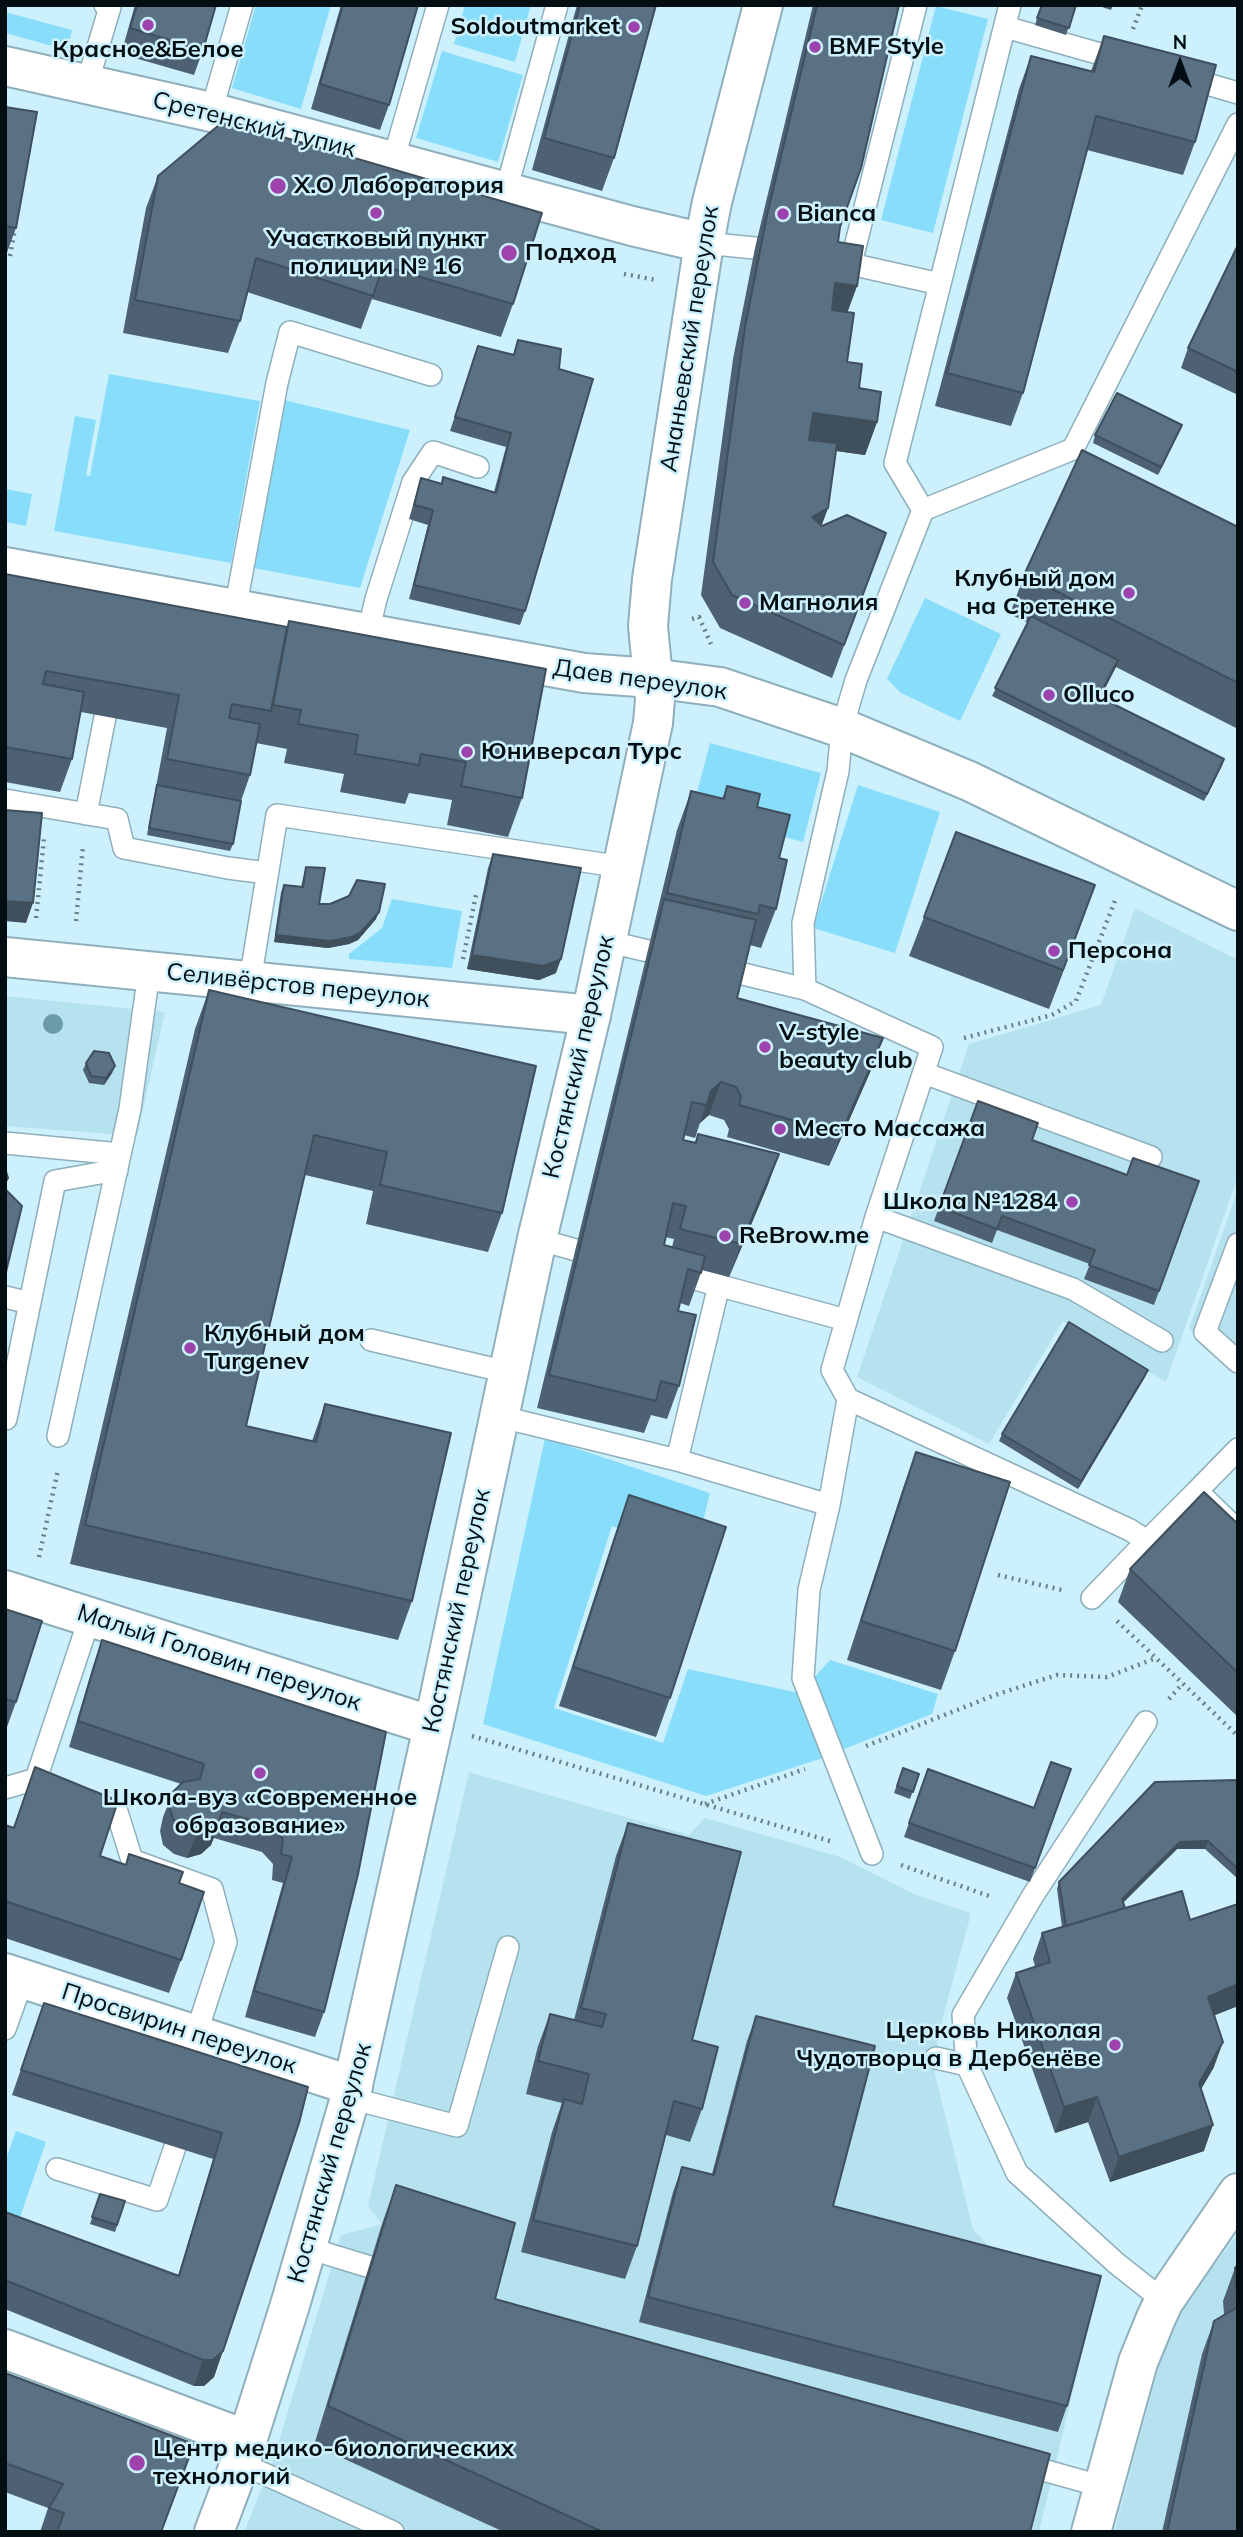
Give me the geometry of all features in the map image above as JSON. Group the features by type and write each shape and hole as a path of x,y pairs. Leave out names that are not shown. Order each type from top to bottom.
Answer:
{"street":[{"name":"Ананьевский переулок","path":"652,678 648,626 652,579 704,243 762,5"},
{"name":"Сретенский тупик","path":"5,66 211,112 704,243"},
{"name":"Даев переулок","path":"5,567 125,600 235,610 584,673 720,687 842,728 969,781 1238,911"},
{"name":"Костянский переулок","path":"219,2530 308,2248 352,2092 433,1726 507,1372 623,867 653,723 655,699 652,678"},
{"name":"Селивёрстов переулок","path":"5,957 591,1015"},
{"name":"Малый Головин переулок","path":"5,1590 433,1726"},
{"name":"Просвирин переулок","path":"14,1976 352,2092"},
{"path":"1091,2532 1138,2362 1164,2301 1238,2193"},
{"path":"5,2349 243,2451"}],"lane":[{"path":"87,84 110,7 105,5"},
{"path":"211,112 242,5"},
{"path":"393,161 438,5"},
{"path":"506,191 557,5"},
{"path":"851,263 916,5"},
{"path":"923,510 895,463 1010,5"},
{"path":"1005,27 1238,93"},
{"path":"806,989 803,923 838,771 842,728 856,680 923,510 1073,449 1238,124"},
{"path":"704,243 755,248"},
{"path":"828,260 940,284"},
{"path":"235,610 277,383 290,332 431,375"},
{"path":"368,633 413,482 419,472 433,452 478,467"},
{"path":"86,814 105,717"},
{"path":"5,800 117,819 124,848 267,873"},
{"path":"250,981 277,815 623,867"},
{"path":"606,941 648,951"},
{"path":"58,1436 130,1109 149,972"},
{"path":"739,973 806,989 933,1047 876,1217 832,1370 848,1399 1130,1530 1147,1541"},
{"path":"924,1073 1151,1157"},
{"path":"5,1143 119,1162"},
{"path":"6,1419 55,1181 119,1162"},
{"path":"876,1217 1073,1289 1162,1341"},
{"path":"537,1239 576,1250"},
{"path":"1238,1244 1205,1332 1238,1362"},
{"path":"654,1268 846,1320"},
{"path":"677,1460 719,1285"},
{"path":"5,1297 30,1303"},
{"path":"371,1340 507,1372"},
{"path":"848,1399 829,1505 809,1590 803,1678 872,1854"},
{"path":"498,1416 677,1460 829,1505"},
{"path":"1092,1598 1238,1449"},
{"path":"1197,1491 1238,1531"},
{"path":"36,1779 90,1617"},
{"path":"1146,1722 1025,1909 963,2015 967,2065 1017,2173 1116,2263 1164,2301"},
{"path":"5,1788 36,1779 117,1812 132,1860 212,1889 226,1942 205,2042"},
{"path":"352,2092 457,2126 508,1947"},
{"path":"5,2029 14,1976"},
{"path":"936,2057 967,2065"},
{"path":"57,2169 157,2200 175,2147"},
{"path":"308,2248 370,2267"},
{"path":"243,2451 393,2532"},
{"path":"994,2457 1104,2487"}],"path":[{"path":"10,256 17,217"},
{"path":"624,274 664,281"},
{"path":"34,931 47,807"},
{"path":"76,922 86,814"},
{"path":"933,1047 1052,1015 1076,1001 1118,893"},
{"path":"461,969 476,895"},
{"path":"39,1558 60,1460"},
{"path":"998,1575 1092,1598 1238,1736"},
{"path":"704,1805 835,1759 995,1695 1057,1675 1107,1677 1156,1658"},
{"path":"471,1736 872,1854 1025,1909"}],"shaded area":[{"path":"256,5 331,5 301,109 232,88"},
{"path":"465,5 531,5 515,62 454,44"},
{"path":"936,6 988,19 933,233 881,220"},
{"path":"5,12 72,30 67,50 5,33"},
{"path":"442,51 523,75 498,162 416,138"},
{"path":"109,374 260,401 231,563 54,531 75,416 96,420 86,475 90,476"},
{"path":"284,400 410,430 360,588 253,568"},
{"path":"5,489 32,494 26,526 5,522"},
{"path":"925,598 1001,634 960,721 901,693 887,679"},
{"path":"710,743 821,773 803,842 692,812"},
{"path":"858,785 940,812 895,953 813,928"},
{"path":"392,899 462,911 452,968 349,959 349,954 382,928"},
{"name":"Школа №1284","path":"1135,908 1238,960 1238,1176 1166,1382 1063,1321 989,1444 857,1377 969,1044 1101,1005"},
{"path":"5,996 165,1012 137,1136 5,1126"},
{"path":"1238,1189 1238,1374 1189,1329"},
{"path":"545,1438 710,1493 695,1555 612,1526 554,1708 663,1743 688,1669 799,1693 829,1756 706,1796 483,1724"},
{"path":"830,1660 938,1694 932,1714 839,1751 811,1681"},
{"path":"469,1772 689,1835 705,1818 840,1857 916,1895 971,1913 938,2036 935,2074 973,2229 1008,2267 1097,2292 1039,2532 244,2532 273,2461 341,2235 382,2224 368,2206"},
{"path":"16,2131 46,2142 20,2217 5,2212 5,2162"},
{"path":"1238,2234 1238,2532 1114,2532 1162,2354 1177,2313"}],"building":[{"path":"137,5 216,5 203,50 130,28"},
{"path":"343,5 418,5 389,105 320,84"},
{"path":"580,5 656,5 614,158 544,138"},
{"path":"817,5 899,5 861,168 840,227 838,242 863,246 857,286 835,283 832,310 854,313 847,362 862,364 859,388 881,392 877,422 813,413 809,440 837,443 828,508 812,517 822,526 847,515 886,533 844,645 732,595 713,562 745,327 767,215"},
{"path":"1042,5 1076,5 1069,28 1037,18"},
{"path":"1104,36 1216,65 1195,142 1096,116 1023,393 947,373 1031,56 1094,72"},
{"path":"5,107 37,112 16,228 5,226"},
{"path":"225,120 542,213 513,304 383,266 373,296 256,258 240,321 135,300 158,176"},
{"path":"1238,245 1238,372 1188,348"},
{"path":"518,340 561,349 559,369 593,379 525,611 414,585 433,510 414,505 421,478 442,484 443,477 496,493 511,433 455,417 478,346 514,355"},
{"path":"1117,393 1182,425 1161,467 1095,435"},
{"name":"Клубный дом на Сретенке","path":"1082,450 1238,527 1238,683 1024,575"},
{"path":"5,574 287,627 271,711 232,704 229,718 260,724 250,775 167,759 179,695 46,671 43,684 84,692 72,759 5,747"},
{"path":"1031,616 1118,660 1099,697 1224,759 1207,794 995,688"},
{"path":"289,621 546,669 522,798 461,786 466,762 421,754 419,765 355,754 358,735 298,724 301,710 273,705"},
{"path":"157,785 241,801 233,844 149,828"},
{"path":"727,786 760,794 757,807 790,815 779,858 787,860 776,909 760,905 758,914 667,893 691,791 724,799"},
{"path":"5,810 42,813 33,903 5,901"},
{"path":"956,832 1095,885 1063,970 924,917"},
{"path":"493,854 581,868 561,959 544,966 472,955"},
{"path":"306,867 325,868 319,904 330,904 349,896 357,880 385,884 379,912 361,932 352,937 330,941 276,935 284,885 303,887"},
{"path":"664,899 756,920 737,998 883,1038 841,1134 739,1105 741,1096 736,1087 721,1082 711,1091 707,1105 692,1102 683,1140 696,1143 698,1134 779,1154 741,1244 680,1229 686,1206 673,1203 664,1245 705,1256 701,1273 688,1269 678,1311 696,1315 679,1386 661,1381 656,1401 549,1375"},
{"name":"Клубный дом Turgenev","path":"209,990 536,1066 502,1213 380,1185 387,1152 314,1135 246,1426 316,1442 325,1404 451,1433 412,1601 85,1525"},
{"path":"94,1051 109,1053 115,1066 106,1078 91,1076 86,1063"},
{"path":"978,1101 1038,1123 1032,1140 1127,1175 1133,1158 1199,1181 1159,1291 1089,1265 1095,1250 1002,1216 997,1229 939,1207"},
{"path":"5,1189 22,1206 5,1276"},
{"path":"1069,1322 1148,1370 1081,1481 1002,1434"},
{"path":"916,1452 1010,1482 955,1651 861,1621"},
{"path":"1204,1492 1238,1524 1238,1673 1130,1569"},
{"path":"629,1495 726,1527 670,1698 573,1667"},
{"path":"5,1609 42,1621 16,1702 5,1699"},
{"name":"Школа-вуз «Современное образование»","path":"102,1640 386,1732 358,1874 324,2012 254,1991 292,1857 281,1854 283,1839 271,1826 222,1812 220,1819 210,1829 197,1833 183,1829 173,1819 169,1805 173,1792 183,1782 200,1779 204,1764 78,1721"},
{"path":"1051,1762 1071,1769 1035,1868 909,1823 928,1769 1034,1808"},
{"path":"35,1767 118,1801 100,1856 126,1865 129,1854 183,1872 179,1883 204,1892 181,1960 5,1901 5,1825 14,1828"},
{"path":"903,1768 919,1774 913,1792 897,1786"},
{"path":"1238,1780 1238,1869 1208,1841 1180,1842 1122,1899 1125,1908 1066,1926 1059,1882 1155,1782"},
{"path":"628,1823 741,1852 692,2040 718,2047 702,2109 674,2101 637,2246 533,2220 564,2099 582,2104 589,2074 538,2061 550,2014 602,2027 606,2014 581,2008"},
{"name":"Церковь Николая Чудотворца в Дербенёве","path":"1182,1891 1190,1920 1238,1904 1238,1984 1208,1997 1223,2042 1199,2083 1213,2125 1119,2157 1097,2097 1064,2107 1016,1973 1050,1962 1042,1933"},
{"path":"44,2003 308,2087 299,2123 223,2351 213,2360 203,2360 5,2280 5,2212 179,2276 222,2133 21,2070"},
{"path":"756,2016 875,2046 833,2206 1101,2276 1067,2406 648,2297 682,2167 714,2175"},
{"path":"396,2185 515,2223 495,2299 1050,2454 1030,2532 603,2532 328,2406"},
{"path":"100,2194 125,2201 117,2225 92,2217"},
{"path":"1238,2265 1238,2307 1235,2268"},
{"path":"1238,2307 1238,2532 1167,2532 1214,2321"},
{"path":"5,2373 194,2444 161,2532 57,2532 64,2513 49,2508 63,2484 5,2463"}],"place":[{"name":"Красное&Белое","path":"148,25"},
{"name":"Soldoutmarket","path":"634,27"},
{"name":"BMF Style","path":"815,47"},
{"name":"X.O Лаборатория","path":"278,186"},
{"name":"Участковый пункт полиции № 16","path":"376,213"},
{"name":"Bianca","path":"783,214"},
{"name":"Подход","path":"509,253"},
{"name":"Клубный дом на Сретенке","path":"1129,593"},
{"name":"Магнолия","path":"745,603"},
{"name":"Olluco","path":"1049,695"},
{"name":"Юниверсал Турс","path":"467,752"},
{"name":"Персона","path":"1054,951"},
{"name":"V-style beauty club","path":"765,1047"},
{"name":"Место Массажа","path":"780,1129"},
{"name":"Школа №1284","path":"1072,1202"},
{"name":"ReBrow.me","path":"725,1236"},
{"name":"Клубный дом Turgenev","path":"190,1348"},
{"name":"Школа-вуз «Современное образование»","path":"260,1773"},
{"name":"Церковь Николая Чудотворца в Дербенёве","path":"1115,2045"},
{"name":"Центр медико-биологических технологий","path":"137,2463"}]}
